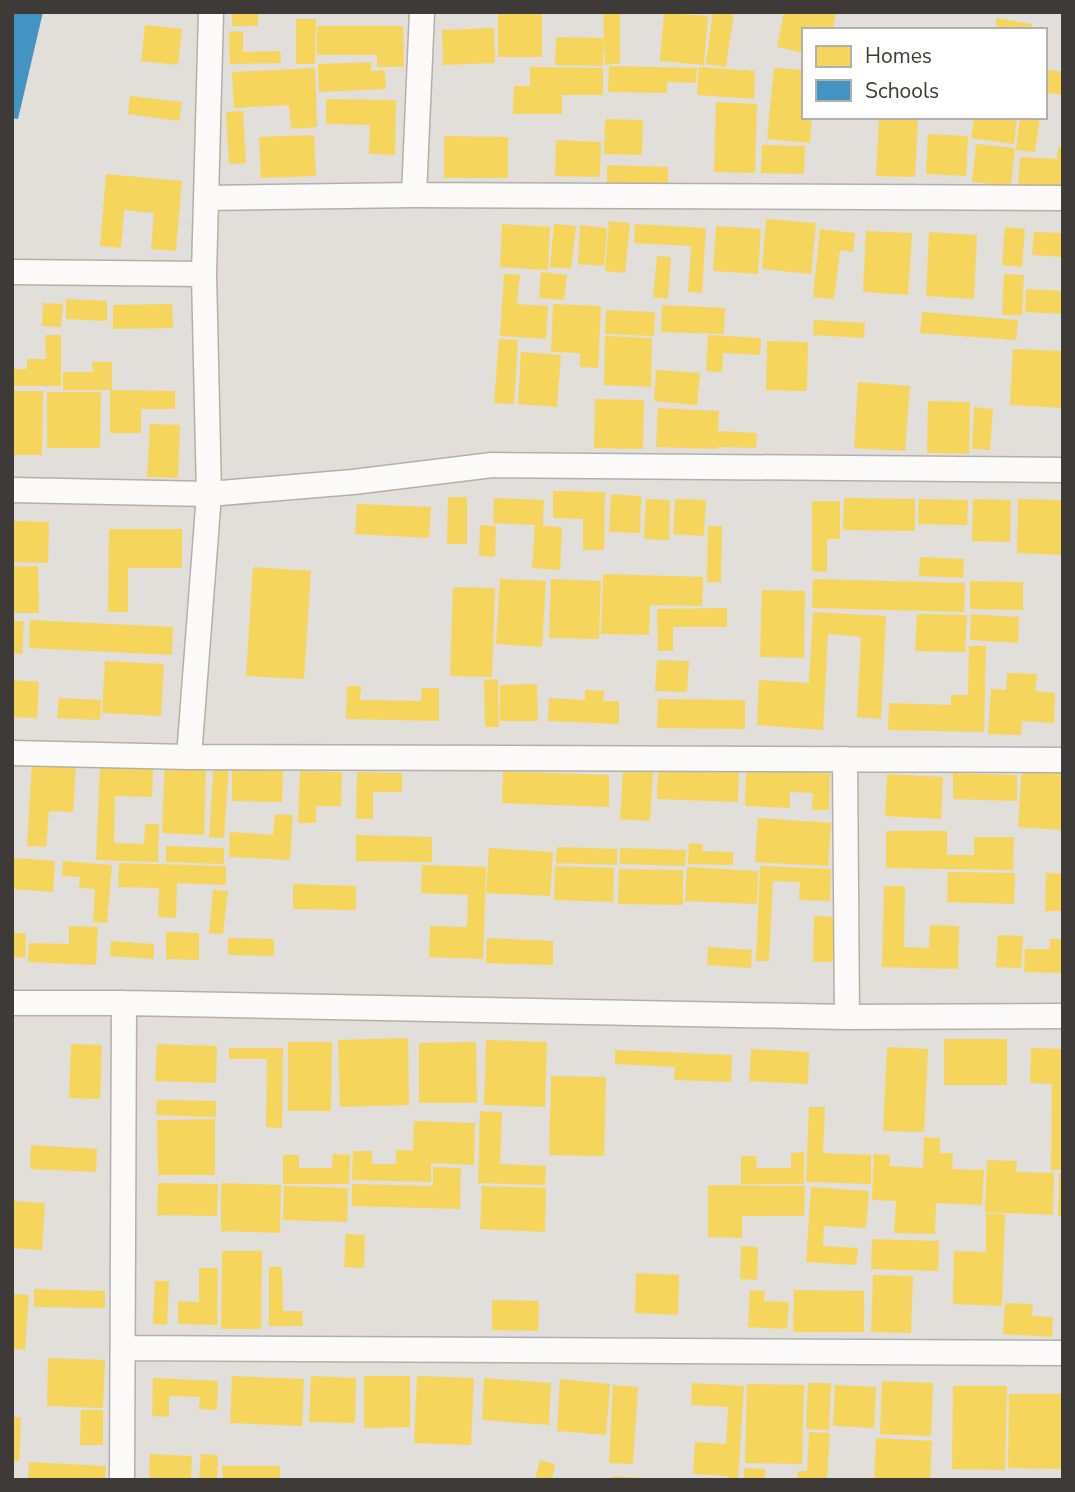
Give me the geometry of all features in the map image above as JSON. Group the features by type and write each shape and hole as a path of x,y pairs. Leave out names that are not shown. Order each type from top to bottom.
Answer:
{"street":[{"path":"189,757 209,494 204,274 211,12"},
{"path":"414,195 422,12"},
{"path":"206,198 414,195 1063,198"},
{"path":"12,272 204,274"},
{"path":"12,490 209,494 353,482 492,465 1063,470"},
{"path":"12,753 189,757 1063,760"},
{"path":"845,759 847,1017"},
{"path":"12,1003 847,1017 1063,1016"},
{"path":"122,1480 124,1003"},
{"path":"122,1348 1063,1353"}],"building: Homes":[{"path":"232,12 258,12 258,26 232,26"},
{"path":"498,12 542,12 542,57 498,57"},
{"path":"603,12 620,12 620,63 605,65"},
{"path":"664,12 708,16 704,65 660,61"},
{"path":"713,12 734,12 726,67 706,64"},
{"path":"784,12 836,12 833,28 802,28 802,53 777,47"},
{"path":"997,18 1032,24 1031,28 995,28"},
{"path":"296,19 316,19 315,64 296,64"},
{"path":"145,25 182,29 178,65 141,61"},
{"path":"317,26 403,26 404,67 377,67 377,55 317,55"},
{"path":"494,28 495,63 443,65 442,30"},
{"path":"243,31 243,52 280,51 281,63 230,64 229,32"},
{"path":"556,37 604,38 603,66 555,65"},
{"path":"371,62 371,71 385,70 386,89 319,92 318,64"},
{"path":"609,66 697,68 696,83 667,82 667,93 608,92"},
{"path":"530,67 603,68 603,95 562,95 562,114 513,114 514,86 530,86"},
{"path":"699,67 755,71 754,99 697,95"},
{"path":"315,68 317,127 291,129 289,105 234,108 232,72"},
{"path":"774,68 802,70 802,119 812,119 810,143 767,139"},
{"path":"1047,69 1063,72 1063,95 1047,92"},
{"path":"130,96 182,102 179,121 128,114"},
{"path":"326,99 396,100 395,155 369,154 370,125 326,124"},
{"path":"716,102 757,104 755,173 714,172"},
{"path":"243,111 246,163 229,164 226,112"},
{"path":"605,119 643,120 642,155 604,154"},
{"path":"879,119 918,120 915,177 876,176"},
{"path":"974,119 1017,119 1014,144 971,138"},
{"path":"1020,119 1040,119 1035,152 1016,150"},
{"path":"928,134 968,136 966,176 926,174"},
{"path":"314,135 316,176 261,178 259,137"},
{"path":"444,136 508,137 508,178 444,178"},
{"path":"556,140 601,142 600,177 555,176"},
{"path":"976,144 1015,148 1011,186 972,182"},
{"path":"762,145 805,146 804,174 761,173"},
{"path":"1058,147 1063,148 1063,190 1018,187 1020,157 1057,159"},
{"path":"607,165 668,167 668,188 607,186"},
{"path":"106,174 182,181 176,251 151,249 154,213 124,210 121,248 100,246"},
{"path":"766,219 816,223 811,274 762,269"},
{"path":"609,221 630,223 625,273 605,271"},
{"path":"502,224 550,227 548,270 500,267"},
{"path":"554,224 576,226 571,269 550,267"},
{"path":"635,224 706,228 702,293 688,292 691,246 634,243"},
{"path":"580,225 607,228 604,266 578,264"},
{"path":"716,226 761,229 758,274 713,271"},
{"path":"1005,227 1025,229 1022,267 1002,265"},
{"path":"820,229 855,233 853,252 840,250 834,299 813,297"},
{"path":"866,231 912,233 908,295 863,292"},
{"path":"929,232 977,235 974,299 926,296"},
{"path":"1034,232 1063,233 1063,257 1032,255"},
{"path":"657,256 671,257 668,299 653,297"},
{"path":"541,272 567,275 564,300 539,298"},
{"path":"504,274 520,275 517,304 548,306 546,339 500,336"},
{"path":"1004,274 1024,275 1022,315 1002,315"},
{"path":"1026,289 1063,291 1063,314 1025,312"},
{"path":"66,299 107,301 107,321 66,319"},
{"path":"43,303 63,304 61,327 42,326"},
{"path":"172,304 173,328 113,329 113,305"},
{"path":"553,304 601,306 598,368 580,367 580,353 551,352"},
{"path":"662,305 725,308 724,334 661,332"},
{"path":"606,310 655,312 654,336 605,334"},
{"path":"922,312 1018,320 1016,340 920,333"},
{"path":"814,320 865,323 864,338 813,335"},
{"path":"45,335 61,335 61,386 12,386 12,369 27,369 27,359 46,359"},
{"path":"708,335 761,338 760,355 723,353 722,372 706,371"},
{"path":"605,336 652,338 651,387 604,385"},
{"path":"499,339 518,340 514,404 494,403"},
{"path":"767,341 808,342 807,391 766,390"},
{"path":"1013,349 1063,351 1063,408 1010,405"},
{"path":"521,352 561,355 557,407 518,404"},
{"path":"92,362 112,362 112,390 63,390 63,372 93,372"},
{"path":"656,370 700,373 697,405 654,401"},
{"path":"858,382 910,386 905,451 854,448"},
{"path":"110,390 175,391 175,409 141,409 141,433 110,433"},
{"path":"12,391 43,391 42,455 12,455"},
{"path":"47,392 101,392 100,448 47,448"},
{"path":"595,399 644,400 643,449 594,448"},
{"path":"928,401 970,402 969,454 927,453"},
{"path":"974,407 993,409 990,450 972,449"},
{"path":"658,408 719,411 718,431 757,433 756,448 656,447"},
{"path":"150,424 180,425 178,478 147,477"},
{"path":"553,491 605,492 604,550 583,550 583,519 553,518"},
{"path":"611,494 641,496 640,533 609,532"},
{"path":"448,497 467,497 467,544 447,544"},
{"path":"494,498 544,500 543,526 562,527 560,570 532,568 535,525 493,523"},
{"path":"844,498 915,499 915,531 843,530"},
{"path":"646,499 670,500 669,540 644,539"},
{"path":"675,499 706,500 704,536 673,534"},
{"path":"919,499 968,500 967,525 918,524"},
{"path":"973,499 1011,500 1010,542 972,541"},
{"path":"1018,499 1063,500 1063,555 1017,553"},
{"path":"812,501 840,501 840,539 827,539 827,572 812,571"},
{"path":"357,504 431,507 429,538 355,534"},
{"path":"12,521 49,522 48,563 12,562"},
{"path":"480,525 496,526 495,557 479,556"},
{"path":"708,526 722,526 721,582 707,582"},
{"path":"109,529 182,529 182,568 128,568 128,612 108,612"},
{"path":"920,557 964,559 963,578 919,576"},
{"path":"38,566 39,613 12,613 12,567"},
{"path":"253,567 311,571 304,679 246,676"},
{"path":"603,574 703,577 702,606 650,605 649,635 601,634"},
{"path":"500,579 546,581 542,647 496,644"},
{"path":"551,579 601,581 599,639 549,638"},
{"path":"813,579 965,583 964,612 812,608"},
{"path":"970,581 1023,582 1023,610 970,609"},
{"path":"453,587 495,588 492,677 450,676"},
{"path":"762,590 805,591 804,658 760,657"},
{"path":"727,608 727,627 673,627 673,651 658,651 657,609"},
{"path":"813,612 886,616 881,719 857,717 861,637 828,634 823,730 757,725 759,680 809,683"},
{"path":"917,614 967,615 965,652 915,651"},
{"path":"971,614 1019,617 1018,643 970,640"},
{"path":"30,620 173,627 172,655 29,648"},
{"path":"12,621 24,621 22,654 12,653"},
{"path":"969,646 986,646 984,732 888,730 889,703 951,705 951,695 968,695"},
{"path":"657,660 689,661 687,692 655,691"},
{"path":"105,661 164,664 161,716 102,713"},
{"path":"1007,673 1037,674 1035,691 1055,693 1054,723 1022,721 1021,735 988,734 991,689 1006,690"},
{"path":"498,679 499,727 485,727 484,680"},
{"path":"12,680 39,682 37,718 12,717"},
{"path":"537,684 538,721 500,721 500,685"},
{"path":"347,686 361,686 360,700 421,701 422,688 439,688 439,721 346,719"},
{"path":"585,690 604,691 603,701 619,701 619,724 548,721 549,698 585,700"},
{"path":"59,698 101,700 100,720 57,718"},
{"path":"658,699 745,700 745,729 657,728"},
{"path":"165,761 206,762 204,835 162,833"},
{"path":"32,762 76,764 73,812 49,811 46,847 27,846"},
{"path":"214,762 229,763 224,838 209,837"},
{"path":"100,766 153,768 152,797 115,796 114,843 144,844 145,824 159,824 158,862 96,860"},
{"path":"1022,767 1063,770 1063,830 1018,827"},
{"path":"232,768 283,769 282,802 232,801"},
{"path":"623,769 653,770 650,821 620,819"},
{"path":"658,769 739,772 738,802 657,799"},
{"path":"746,770 830,773 829,810 812,810 813,793 790,792 790,808 745,806"},
{"path":"300,771 342,772 341,806 316,806 316,823 298,823"},
{"path":"503,771 609,775 609,807 502,803"},
{"path":"357,772 402,773 402,792 373,792 373,819 356,819"},
{"path":"953,773 1017,775 1017,801 953,799"},
{"path":"887,774 943,777 941,819 885,816"},
{"path":"275,814 293,815 290,860 229,857 230,832 273,835"},
{"path":"758,818 831,823 828,866 755,862"},
{"path":"886,831 947,831 947,855 974,855 974,837 1014,837 1013,870 886,868"},
{"path":"356,835 432,837 432,862 356,861"},
{"path":"689,843 703,844 702,851 733,852 733,865 688,864"},
{"path":"166,846 224,848 224,864 166,862"},
{"path":"557,847 617,849 617,865 556,863"},
{"path":"489,848 553,852 550,896 486,893"},
{"path":"620,848 686,850 685,866 620,864"},
{"path":"14,858 55,861 53,892 12,889"},
{"path":"63,861 112,865 107,923 93,922 95,889 79,888 80,877 62,876"},
{"path":"119,863 226,866 226,885 177,883 176,918 158,917 159,888 118,887"},
{"path":"422,865 486,867 483,959 429,957 430,926 467,927 468,895 421,893"},
{"path":"555,866 614,868 613,902 554,900"},
{"path":"760,866 831,869 830,901 799,900 800,882 773,881 769,961 756,961"},
{"path":"687,867 758,871 757,904 685,901"},
{"path":"619,869 683,870 683,905 618,904"},
{"path":"948,872 1015,873 1014,904 947,902"},
{"path":"1046,873 1063,874 1063,911 1045,911"},
{"path":"293,884 356,886 356,910 293,909"},
{"path":"884,886 905,886 904,947 929,948 930,925 959,926 958,969 882,967"},
{"path":"213,890 228,891 223,934 209,933"},
{"path":"814,916 834,917 833,962 813,962"},
{"path":"69,926 98,927 96,965 28,962 29,943 69,944"},
{"path":"166,932 199,933 199,960 166,959"},
{"path":"12,933 26,933 25,958 12,957"},
{"path":"998,935 1023,936 1021,968 996,967"},
{"path":"228,938 274,939 274,956 228,955"},
{"path":"487,938 553,941 553,965 486,963"},
{"path":"1050,939 1063,939 1063,973 1024,972 1025,949 1050,949"},
{"path":"111,941 154,944 154,959 110,956"},
{"path":"708,947 752,950 751,968 707,965"},
{"path":"408,1038 409,1105 340,1107 338,1040"},
{"path":"944,1039 1007,1039 1007,1085 944,1085"},
{"path":"486,1040 547,1042 545,1107 484,1105"},
{"path":"288,1042 332,1042 331,1111 288,1111"},
{"path":"476,1042 477,1103 419,1103 419,1043"},
{"path":"71,1044 102,1045 100,1099 69,1098"},
{"path":"157,1044 217,1046 216,1083 155,1081"},
{"path":"887,1047 928,1049 924,1132 883,1131"},
{"path":"229,1048 283,1048 282,1128 266,1127 267,1059 229,1059"},
{"path":"1031,1048 1063,1049 1063,1170 1051,1170 1052,1084 1030,1083"},
{"path":"751,1049 809,1052 808,1084 749,1081"},
{"path":"615,1050 732,1055 731,1082 674,1080 675,1067 615,1064"},
{"path":"551,1076 606,1077 604,1156 549,1155"},
{"path":"157,1100 216,1101 216,1117 156,1115"},
{"path":"809,1107 825,1107 823,1153 871,1155 871,1184 806,1182"},
{"path":"480,1111 502,1112 500,1164 546,1166 545,1185 478,1183"},
{"path":"215,1119 215,1175 158,1175 157,1120"},
{"path":"414,1121 475,1123 474,1165 431,1163 431,1182 352,1180 353,1151 372,1151 372,1164 396,1164 396,1150 413,1150"},
{"path":"924,1137 940,1138 940,1153 953,1153 952,1169 984,1170 982,1205 936,1203 935,1234 894,1233 896,1201 872,1200 874,1154 890,1155 890,1166 923,1168"},
{"path":"31,1145 97,1149 96,1172 30,1169"},
{"path":"804,1152 804,1184 741,1184 741,1156 756,1156 757,1168 791,1168 791,1153"},
{"path":"333,1154 350,1155 349,1184 283,1184 283,1155 299,1155 299,1168 332,1168"},
{"path":"987,1160 1017,1161 1016,1172 1054,1173 1053,1215 985,1212"},
{"path":"433,1167 461,1168 460,1209 352,1206 352,1184 433,1186"},
{"path":"1059,1173 1063,1173 1063,1216 1058,1216"},
{"path":"158,1183 218,1184 217,1216 157,1215"},
{"path":"221,1183 281,1185 280,1233 221,1231"},
{"path":"708,1185 805,1186 804,1216 742,1216 742,1238 708,1237"},
{"path":"284,1186 348,1188 347,1222 283,1220"},
{"path":"482,1186 546,1188 545,1232 480,1229"},
{"path":"811,1187 869,1191 866,1228 824,1226 823,1246 858,1248 856,1265 806,1262"},
{"path":"12,1201 45,1203 42,1250 12,1248"},
{"path":"986,1213 1005,1214 1002,1306 953,1304 954,1251 986,1252"},
{"path":"346,1234 365,1235 364,1268 344,1267"},
{"path":"872,1239 939,1241 938,1271 871,1269"},
{"path":"741,1246 758,1247 757,1280 740,1279"},
{"path":"222,1251 262,1251 261,1329 221,1329"},
{"path":"269,1267 282,1267 283,1311 302,1311 303,1326 269,1326"},
{"path":"199,1268 218,1268 217,1325 178,1324 178,1301 199,1302"},
{"path":"636,1273 679,1275 678,1315 635,1313"},
{"path":"873,1275 913,1276 911,1333 871,1332"},
{"path":"155,1281 169,1281 167,1325 153,1324"},
{"path":"34,1289 105,1291 105,1308 34,1307"},
{"path":"750,1290 765,1291 764,1301 789,1302 787,1329 748,1327"},
{"path":"794,1290 864,1291 864,1332 793,1332"},
{"path":"12,1294 29,1295 25,1350 12,1349"},
{"path":"492,1300 539,1301 538,1331 492,1330"},
{"path":"1005,1303 1033,1304 1032,1316 1053,1317 1052,1337 1003,1334"},
{"path":"48,1358 105,1360 103,1408 47,1406"},
{"path":"232,1376 304,1379 302,1426 230,1423"},
{"path":"311,1376 356,1378 355,1423 309,1422"},
{"path":"364,1376 410,1376 410,1427 364,1428"},
{"path":"417,1376 474,1378 471,1445 414,1443"},
{"path":"153,1378 218,1381 217,1410 199,1409 200,1397 169,1396 169,1417 152,1416"},
{"path":"484,1378 551,1383 549,1425 482,1420"},
{"path":"560,1379 610,1384 606,1435 557,1431"},
{"path":"882,1381 933,1383 931,1436 880,1434"},
{"path":"692,1383 744,1386 738,1480 727,1480 728,1476 693,1474 695,1442 726,1444 728,1407 691,1405"},
{"path":"808,1383 831,1383 829,1430 806,1429"},
{"path":"747,1384 804,1385 802,1464 745,1463"},
{"path":"613,1385 638,1387 633,1464 609,1463"},
{"path":"835,1385 876,1387 874,1428 833,1426"},
{"path":"953,1386 1007,1386 1005,1470 952,1469"},
{"path":"1009,1394 1063,1394 1063,1469 1008,1468"},
{"path":"81,1410 103,1410 103,1445 80,1445"},
{"path":"12,1417 21,1417 19,1461 12,1461"},
{"path":"809,1432 830,1433 827,1480 797,1480 798,1471 807,1471"},
{"path":"876,1438 932,1441 930,1480 874,1480"},
{"path":"150,1454 192,1456 191,1480 149,1480"},
{"path":"201,1454 218,1455 217,1480 199,1480"},
{"path":"540,1460 555,1464 552,1480 535,1480"},
{"path":"29,1462 106,1466 105,1480 28,1480"},
{"path":"222,1466 280,1466 280,1480 223,1480"},
{"path":"744,1468 765,1469 765,1480 744,1480"},
{"path":"613,1476 641,1478 641,1480 613,1480"}],"building: Schools":[{"path":"12,12 43,12 18,119 12,118"}]}
